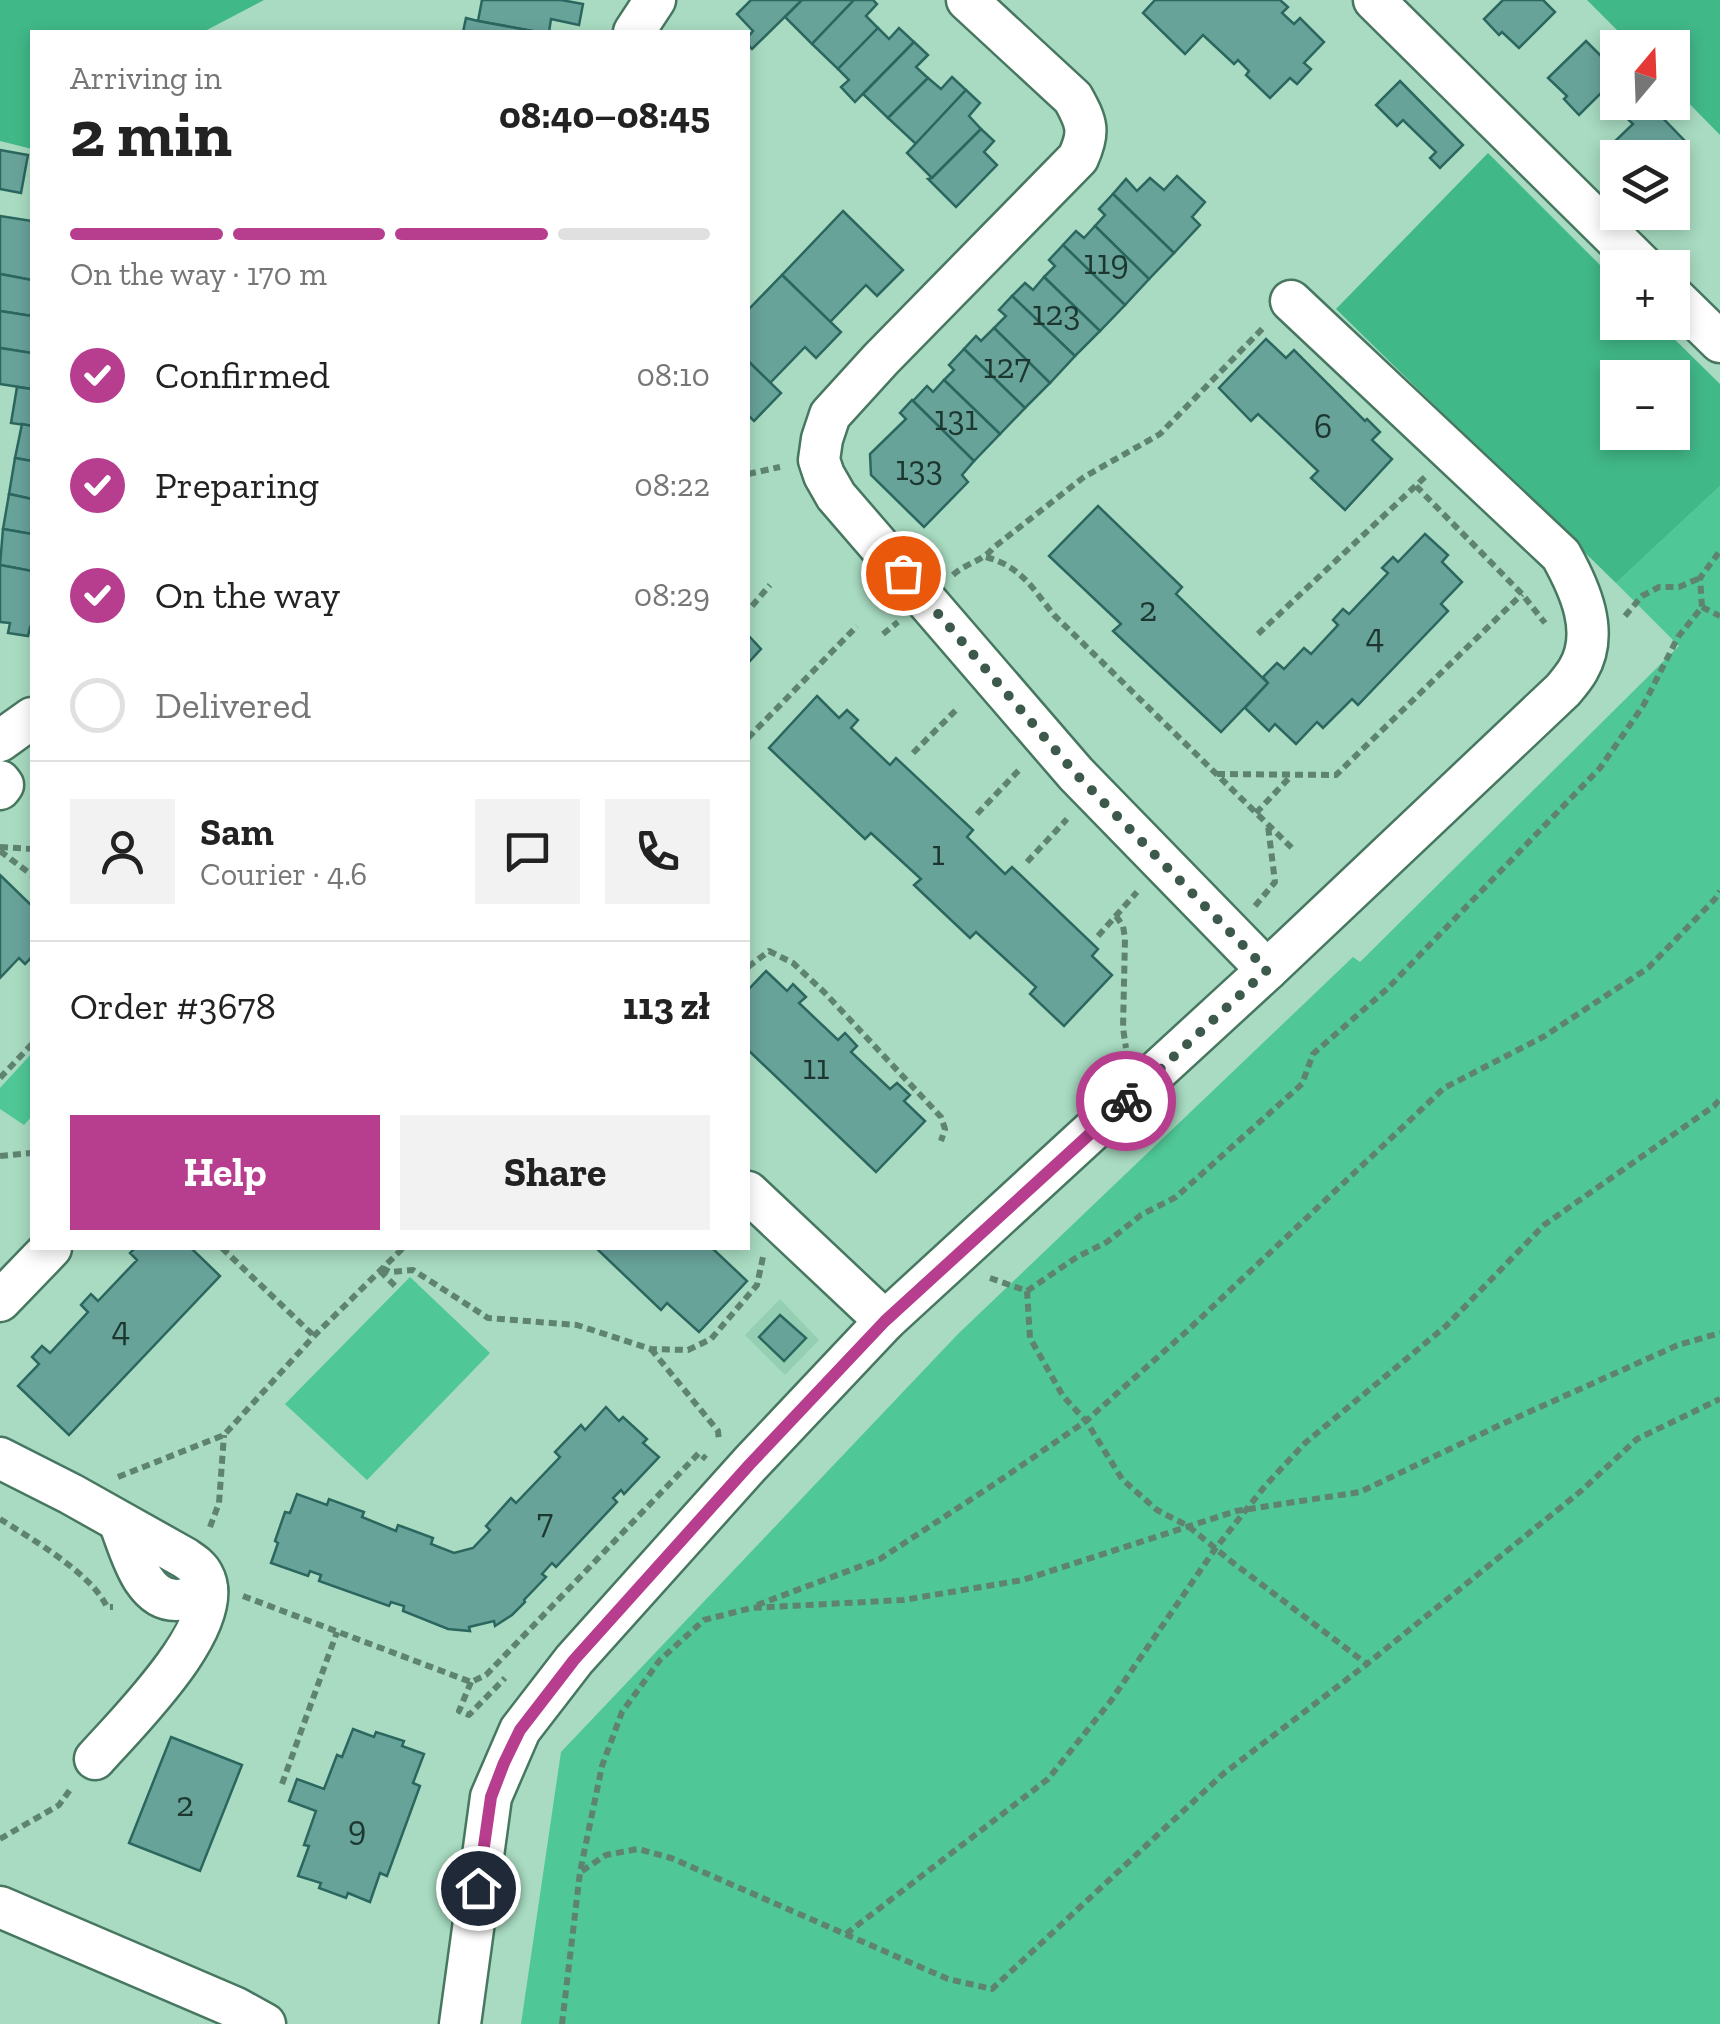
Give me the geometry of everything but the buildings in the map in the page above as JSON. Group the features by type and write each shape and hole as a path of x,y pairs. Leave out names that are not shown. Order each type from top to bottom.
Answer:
{"street":[{"path":"635,30 655,0"},
{"path":"1374,0 1627,250"},
{"path":"970,1 1073,98 1084,118 1086,140 1078,158 830,416 822,439 820,460 824,475 836,496 1076,774 1267,970"},
{"path":"460,2024 491,1797 520,1730 574,1660 885,1321 1564,690 1584,649 1586,616 1577,583 1561,556 1290,301"},
{"path":"1690,312 1720,342"},
{"path":"0,741 30,719"},
{"path":"750,1194 885,1321"},
{"path":"0,1302 49,1250"},
{"path":"0,1458 119,1522 203,1578"},
{"path":"119,1522 145,1582 163,1598 180,1600 203,1578"},
{"path":"95,1759 189,1648 200,1620 203,1578"},
{"path":"0,1908 219,2000 266,2024"}],"path":[{"path":"953,576 963,566 986,557 1084,477 1160,434 1290,301"},
{"path":"1258,634 1451,452"},
{"path":"1416,486 1522,594 1584,649 1624,617 1642,596 1659,587 1679,587 1700,578 1720,551"},
{"path":"986,557 1005,562 1024,576 1054,615 1294,850"},
{"path":"1028,1292 1077,1256 1107,1242 1176,1197 1302,1084 1313,1054 1387,989 1600,768 1643,706 1678,636 1702,608 1700,578"},
{"path":"752,606 770,586"},
{"path":"1216,774 1336,775 1522,594"},
{"path":"1702,608 1720,616"},
{"path":"750,736 857,626"},
{"path":"913,753 958,708"},
{"path":"977,814 1021,767"},
{"path":"1256,812 1292,775"},
{"path":"1026,862 1071,814"},
{"path":"1262,898 1274,882 1268,824"},
{"path":"0,849 30,849"},
{"path":"0,849 30,873"},
{"path":"1098,936 1144,883"},
{"path":"562,2024 580,1872 602,1766 622,1712 660,1660 704,1620 751,1608 880,1558 1086,1421 1188,1331 1444,1088 1543,1036 1648,968 1720,891"},
{"path":"1116,916 1125,938 1123,1028 1128,1064"},
{"path":"751,964 769,951 793,963 940,1117 945,1129 941,1141"},
{"path":"0,1078 30,1046"},
{"path":"846,1934 1048,1779 1110,1702 1215,1549 1305,1444 1446,1326 1544,1225 1720,1099"},
{"path":"0,1156 30,1153"},
{"path":"381,1270 413,1270 488,1318 577,1325 651,1349 688,1350 711,1340 757,1285 767,1246"},
{"path":"224,1250 314,1336"},
{"path":"106,1482 224,1435 314,1336 401,1250"},
{"path":"956,1257 986,1277 1028,1292"},
{"path":"381,1270 396,1287"},
{"path":"1028,1292 1030,1338 1063,1396 1086,1421 1122,1480 1367,1664"},
{"path":"751,1608 903,1600 1023,1580 1246,1509 1360,1492 1678,1345 1720,1333"},
{"path":"651,1349 718,1431 720,1444"},
{"path":"580,1872 606,1855 638,1849 671,1858 948,1979 992,1990 1224,1774 1581,1491 1637,1439 1720,1399"},
{"path":"224,1435 219,1502 203,1578 225,1579 245,1598 471,1682 486,1676 695,1458"},
{"path":"0,1519 94,1585 108,1607 131,1607 163,1598"},
{"path":"282,1784 337,1632"},
{"path":"471,1682 459,1711 469,1715 512,1670"},
{"path":"0,1839 59,1804 95,1759"}],"shaded area":[{"path":"780,1299 819,1340 785,1375 745,1335"}],"green space":[{"path":"0,0 264,0 207,30 30,30 30,148 0,141"},
{"path":"1587,0 1720,0 1720,135 1690,104 1690,30 1617,30"},
{"path":"1488,153 1600,265 1600,340 1675,340 1720,384 1720,486 1616,583 1336,309"},
{"path":"1720,486 1720,2024 521,2024 561,1752 958,1334 1353,957 1360,962 1679,646 1616,583"},
{"path":"30,1055 30,1118 24,1125 0,1109 0,1088"},
{"path":"410,1277 490,1353 367,1480 285,1404"}],"way so far":[{"path":"903,573 1076,774 1267,970 1126,1101"}],"route":[{"path":"478,1888 491,1797 504,1763 520,1730 574,1660 885,1321 1126,1101"}]}
